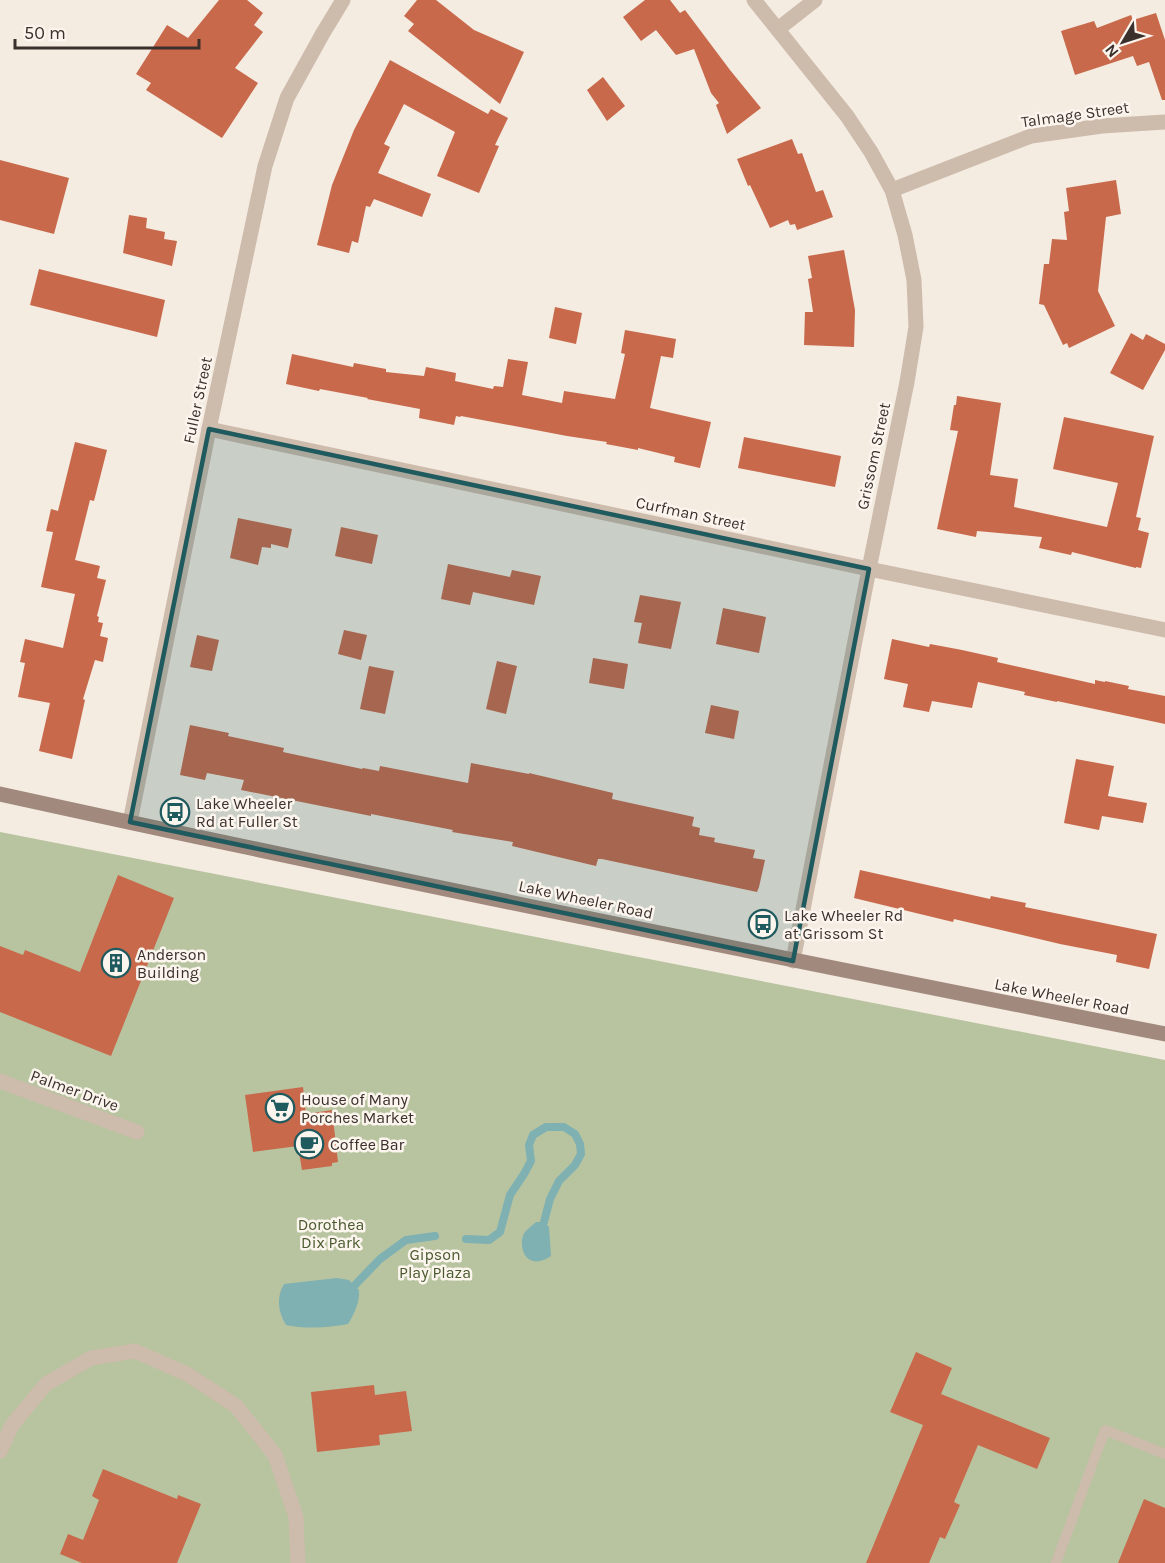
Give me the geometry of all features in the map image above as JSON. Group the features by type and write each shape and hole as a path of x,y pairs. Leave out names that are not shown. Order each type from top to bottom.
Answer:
{"main road":[{"name":"Lake Wheeler Road","path":"0,794 793,961 1165,1034"}],"street":[{"name":"Fuller Street","path":"130,822 209,429 265,166 287,98 344,0"},
{"name":"Grissom Street","path":"754,0 847,116 871,152 892,190 905,235 914,280 916,327 793,961"},
{"path":"778,29 815,0"},
{"name":"Talmage Street","path":"892,190 1031,135 1102,126 1165,122"},
{"name":"Curfman Street","path":"209,429 1165,630"},
{"name":"Palmer Drive","path":"0,1081 137,1132"},
{"path":"0,1451 12,1425 46,1384 91,1358 135,1351 187,1374 236,1406 275,1455 296,1516 298,1563"}],"lane":[{"path":"1056,1563 1105,1430 1165,1454"}],"highlighted area":[{"path":"209,429 869,569 793,961 130,822"}],"green space":[{"name":"Dorothea Dix Park","path":"0,832 1165,1060 1165,1563 0,1563"}],"water":[{"path":"536,1222 544,1222 549,1227 551,1256 539,1261 531,1260 525,1255 522,1244 525,1232"},
{"path":"337,1278 349,1280 359,1290 358,1303 348,1324 317,1327 286,1325 279,1304 284,1284"}],"building":[{"path":"219,0 247,0 263,13 254,25 263,32 235,68 258,83 222,138 146,90 151,83 136,74 167,25 188,38"},
{"path":"417,0 436,0 474,30 524,52 500,104 408,31 414,24 404,16"},
{"path":"645,0 670,0 680,13 685,10 761,108 727,134 716,105 719,103 711,93 694,49 676,55 656,30 641,41 623,17"},
{"path":"1156,13 1165,40 1165,100 1162,100 1149,62 1137,66 1133,56 1075,75 1061,31 1094,21 1097,28 1131,15 1133,20"},
{"path":"390,60 488,114 491,109 508,118 495,145 499,146 479,193 437,176 455,132 404,104 384,144 390,147 378,173 431,194 422,217 374,199 370,207 366,206 358,243 352,241 349,253 317,245 332,185 354,130"},
{"path":"603,77 625,106 607,121 587,90"},
{"path":"792,139 798,154 802,153 816,192 823,190 833,217 797,230 795,224 790,225 788,220 770,228 737,159"},
{"path":"0,160 69,178 54,234 0,220"},
{"path":"1116,180 1121,214 1106,217 1098,291 1115,326 1069,348 1067,343 1063,345 1044,305 1039,304 1044,264 1049,264 1052,239 1067,240 1064,212 1069,211 1066,188"},
{"path":"129,215 147,218 146,228 165,232 164,239 177,241 172,266 123,253"},
{"path":"844,250 855,310 854,347 804,345 805,312 813,312 808,279 812,278 808,256"},
{"path":"39,269 165,300 157,337 30,305"},
{"path":"555,307 582,313 576,344 549,338"},
{"path":"625,330 676,339 673,358 661,356 650,408 711,422 700,468 674,462 675,457 638,448 638,450 606,444 607,442 461,416 456,416 454,425 419,418 420,409 286,384 292,354 353,367 354,363 386,369 386,372 424,376 426,367 456,373 455,381 493,389 494,386 503,387 508,359 528,362 522,395 562,403 564,391 615,399 625,354 621,353"},
{"path":"1131,333 1143,340 1146,334 1165,344 1165,350 1143,390 1110,373"},
{"path":"957,396 1001,403 990,475 1018,479 1014,507 1107,527 1118,483 1053,469 1064,417 1154,436 1136,517 1141,518 1138,530 1149,533 1141,568 1072,552 1071,555 1039,548 1042,537 977,531 976,537 937,529 958,431 950,430"},
{"path":"744,437 841,456 835,487 738,468"},
{"path":"75,442 107,450 94,501 90,500 75,560 100,566 97,578 106,580 97,616 99,617 98,622 103,623 100,636 108,638 103,662 95,660 83,699 85,700 72,759 39,751 50,703 18,697 25,663 20,662 25,639 63,648 75,594 41,587 53,532 46,531 51,509 58,511"},
{"path":"238,518 292,529 288,548 271,544 271,548 262,547 258,565 230,558"},
{"path":"341,527 378,535 372,564 335,556"},
{"path":"448,564 510,577 512,570 541,576 534,605 473,592 470,605 441,599"},
{"path":"640,595 681,602 671,649 638,643 642,623 634,622"},
{"path":"723,608 766,617 759,653 716,644"},
{"path":"344,630 367,635 361,660 338,654"},
{"path":"197,635 219,640 212,671 190,667"},
{"path":"892,639 929,647 930,644 962,650 998,658 997,662 1095,684 1095,680 1105,681 1129,686 1128,689 1165,696 1165,724 1024,695 1025,692 978,682 972,708 932,701 929,712 903,707 908,684 884,679"},
{"path":"593,658 628,664 624,689 589,683"},
{"path":"497,661 517,666 506,714 486,709"},
{"path":"369,666 394,671 385,714 360,709"},
{"path":"711,705 739,711 734,739 705,733"},
{"path":"190,725 284,748 283,752 362,769 379,771 380,766 468,783 471,763 529,773 613,793 612,799 694,817 692,826 700,828 699,835 715,838 714,842 755,850 753,858 765,860 759,887 757,892 602,859 598,859 596,866 512,846 513,842 241,790 244,780 207,773 205,780 180,775"},
{"path":"1076,759 1114,766 1108,796 1147,803 1143,823 1102,816 1099,830 1064,823"},
{"path":"860,870 990,899 991,896 1026,903 1025,907 1157,934 1149,969 1116,962 1117,955 954,919 953,922 854,898"},
{"name":"Anderson Building","path":"118,875 174,898 111,1056 0,1012 0,946 23,955 25,950 80,972"},
{"path":"303,1087 306,1114 332,1110 338,1162 332,1163 332,1166 302,1170 298,1146 253,1152 245,1095"},
{"path":"916,1352 952,1368 941,1394 1050,1438 1037,1469 978,1445 954,1502 960,1505 945,1539 940,1537 929,1563 866,1563 923,1425 890,1412"},
{"path":"374,1385 375,1395 406,1391 412,1431 379,1435 380,1445 317,1452 311,1392"},
{"path":"103,1469 177,1499 178,1495 201,1504 177,1563 82,1563 60,1554 68,1534 83,1540 99,1500 92,1496"},
{"path":"1144,1499 1165,1508 1165,1563 1118,1563"}],"waterway":[{"path":"466,1239 489,1240 500,1232 510,1195 531,1161 529,1145 533,1135 546,1127 564,1127 575,1134 580,1144 581,1154 575,1165 559,1181 550,1199 544,1222"},
{"path":"354,1286 380,1259 406,1240 435,1236"}],"place":[{"name":"Lake Wheeler Rd at Fuller St","path":"175,812"},
{"name":"Lake Wheeler Rd at Grissom St","path":"763,924"},
{"name":"Anderson Building","path":"116,963"},
{"name":"House of Many Porches Market","path":"280,1108"},
{"name":"Coffee Bar","path":"309,1144"}],"park label":[{"name":"Gipson Play Plaza","path":"435,1263"}]}
